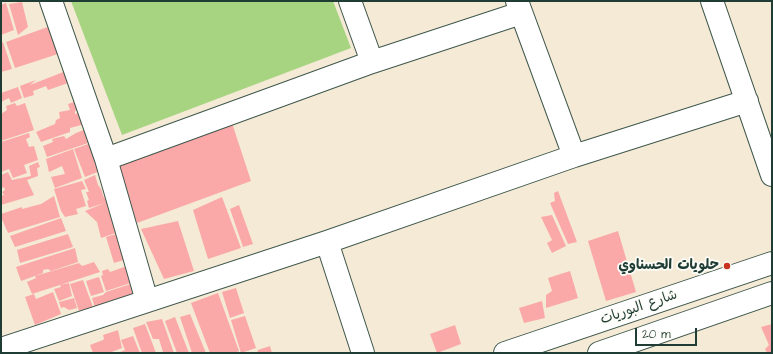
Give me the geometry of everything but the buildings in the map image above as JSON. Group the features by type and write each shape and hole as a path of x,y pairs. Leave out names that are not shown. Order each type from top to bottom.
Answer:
{"street":[{"path":"51,1 106,159 147,301"},
{"path":"350,1 372,62"},
{"path":"712,1 772,175"},
{"path":"106,159 519,7 574,156"},
{"path":"2,346 328,242 574,156 747,101"},
{"path":"328,242 364,353"},
{"name":"شارع البوريات","path":"505,353 772,263"},
{"name":"شارع البوريات","path":"599,353 772,293"}],"green space":[{"path":"71,1 333,1 351,48 122,135"}],"place":[{"name":"حلويات الحسناوي","path":"727,266"}]}
